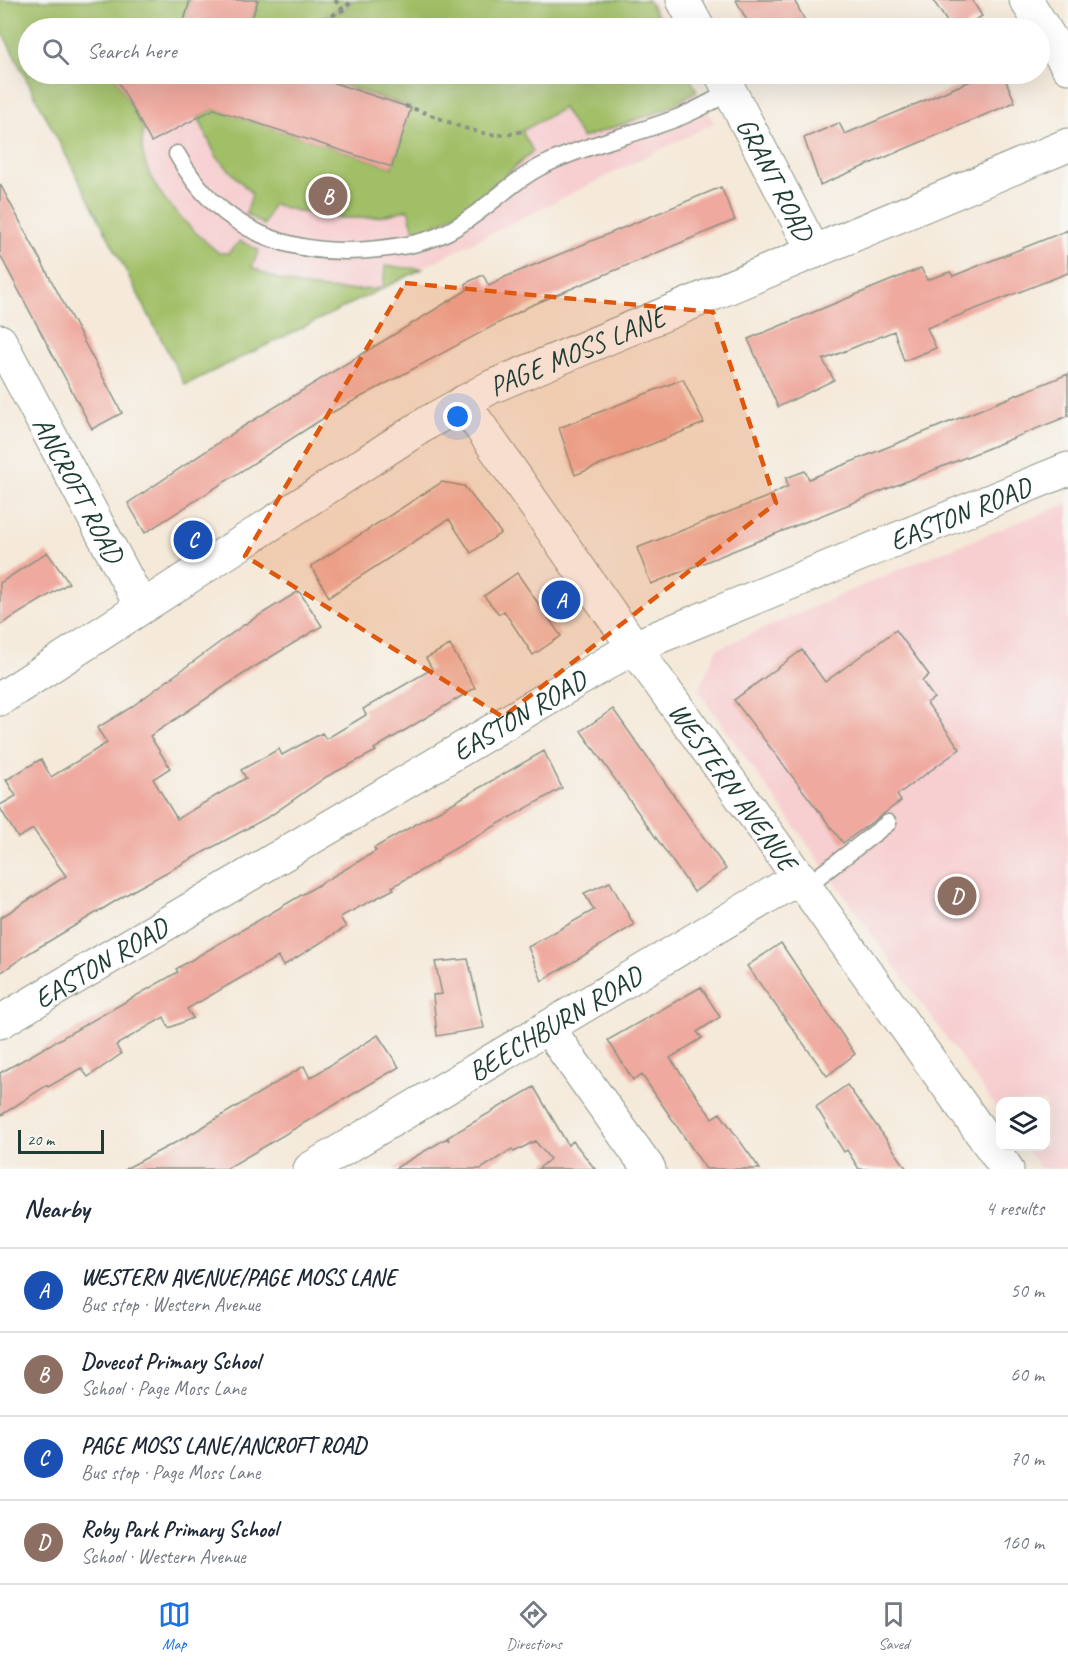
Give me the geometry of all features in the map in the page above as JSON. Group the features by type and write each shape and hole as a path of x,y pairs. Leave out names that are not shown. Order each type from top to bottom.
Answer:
{"street":[{"path":"683,0 693,18"},
{"path":"1026,0 1037,18"},
{"path":"1050,38 1068,67"},
{"name":"GRANT ROAD","path":"727,84 813,252"},
{"name":"PAGE MOSS LANE","path":"0,699 141,606 463,402 526,370 1068,146"},
{"name":"ANCROFT ROAD","path":"0,341 141,606"},
{"name":"WESTERN AVENUE","path":"463,402 634,647 1007,1169"},
{"name":"EASTON ROAD","path":"0,1022 634,647 1068,469"},
{"name":"BEECHBURN ROAD","path":"310,1169 548,1028 803,882"},
{"path":"548,1028 649,1169"}],"lane":[{"path":"177,154 191,180 234,220 270,239 305,250 350,253 417,245 450,231 545,165 602,141 681,117 723,84"},
{"path":"803,882 888,823"}],"path":[{"path":"335,0 343,10"},
{"path":"327,18 343,10 353,0"},
{"path":"405,106 491,136 508,136 522,131"}],"highlighted area":[{"path":"405,283 713,312 776,503 503,717 245,556"}],"shaded area":[{"path":"0,0 652,0 661,18 18,18 18,63 0,28"},
{"path":"29,84 693,84 714,123 185,385"},
{"path":"1068,503 1068,1169 1041,1169 1028,1151 1050,1151 1050,1097 996,1097 996,1107 698,691 717,649 912,564"}],"green space":[{"path":"0,0 190,0 185,18 18,18 18,63 0,28"},
{"path":"258,0 350,0 320,18 252,18"},
{"path":"353,0 648,0 658,18 327,18 343,10"},
{"path":"29,84 119,84 144,130 142,147 146,165 154,182 178,214 219,253 228,253 240,241 259,250 252,267 267,275 299,285 332,290 383,288 385,266 422,269 185,385"},
{"path":"339,84 693,84 697,91 664,110 582,138 563,108 522,131 533,151 506,175 448,219 415,235 408,209 374,217 340,218 306,213 273,204 264,225 246,214 252,194 216,156 198,117 214,109 392,167 411,107"}],"building":[{"path":"190,0 258,0 252,18 185,18"},
{"path":"736,0 794,0 804,18 746,18"},
{"path":"933,0 972,0 982,16 979,18 945,18"},
{"path":"119,84 338,84 411,108 392,167 214,109 151,142"},
{"path":"963,84 1007,84 1015,102 820,185 804,138 839,123 845,134"},
{"path":"0,184 122,413 92,429 0,255"},
{"path":"721,187 735,220 530,306 333,412 145,533 128,503 244,426 467,290 466,283 483,275 489,286 505,277"},
{"path":"1068,230 1068,273 927,328 936,348 904,361 894,331 823,360 834,380 778,407 748,339 921,268 927,280 950,272 953,276"},
{"path":"1068,374 1068,416 651,584 637,548 767,497 788,486 786,478 805,471 809,479"},
{"path":"683,379 704,423 575,475 559,428"},
{"path":"442,482 464,486 501,533 471,553 449,519 329,597 311,566"},
{"path":"47,552 69,583 0,625 0,583"},
{"path":"517,573 561,636 533,655 504,611 499,614 484,596"},
{"path":"299,591 322,626 251,669 150,736 170,768 153,779 177,819 246,778 241,770 279,749 282,755 322,733 326,739 366,715 363,709 432,669 426,658 450,645 475,688 374,749 376,751 326,777 270,816 134,890 0,973 0,918 66,876 33,829 18,838 0,808 0,805 16,796 6,780 41,759 51,777 107,743 97,728 130,708 242,626"},
{"path":"896,630 929,675 922,681 934,698 927,703 960,749 897,795 901,801 843,843 734,700 802,650 825,682"},
{"path":"613,709 726,869 694,892 581,731"},
{"path":"544,751 562,788 440,857 441,859 392,887 394,889 340,917 346,927 283,966 278,957 256,969 187,1009 193,1018 169,1028 164,1017 116,1045 121,1054 88,1077 81,1068 48,1087 47,1085 0,1116 0,1073 178,972 176,969 376,851 374,848"},
{"path":"610,882 634,925 542,981 528,947 594,910 584,893"},
{"path":"781,943 855,1054 827,1076 747,966"},
{"path":"468,959 484,1028 437,1036 433,995 442,994 435,962"},
{"path":"701,987 720,1017 697,1032 702,1038 670,1058 712,1118 720,1113 760,1169 706,1169 642,1075 633,1080 608,1040"},
{"path":"378,1035 399,1067 226,1169 125,1169 186,1137 304,1066 310,1078"},
{"path":"847,1085 907,1169 859,1169 847,1150 844,1152 816,1107"},
{"path":"534,1087 568,1145 573,1141 595,1169 538,1169 550,1159 535,1141 514,1152 512,1149 481,1169 394,1169 447,1138 449,1141 448,1137"}],"place":[{"name":"Dovecot Primary School","path":"328,196"},
{"name":"PAGE MOSS LANE/ANCROFT ROAD","path":"193,540"},
{"name":"WESTERN AVENUE/PAGE MOSS LANE","path":"561,600"},
{"name":"Roby Park Primary School","path":"957,896"}]}
